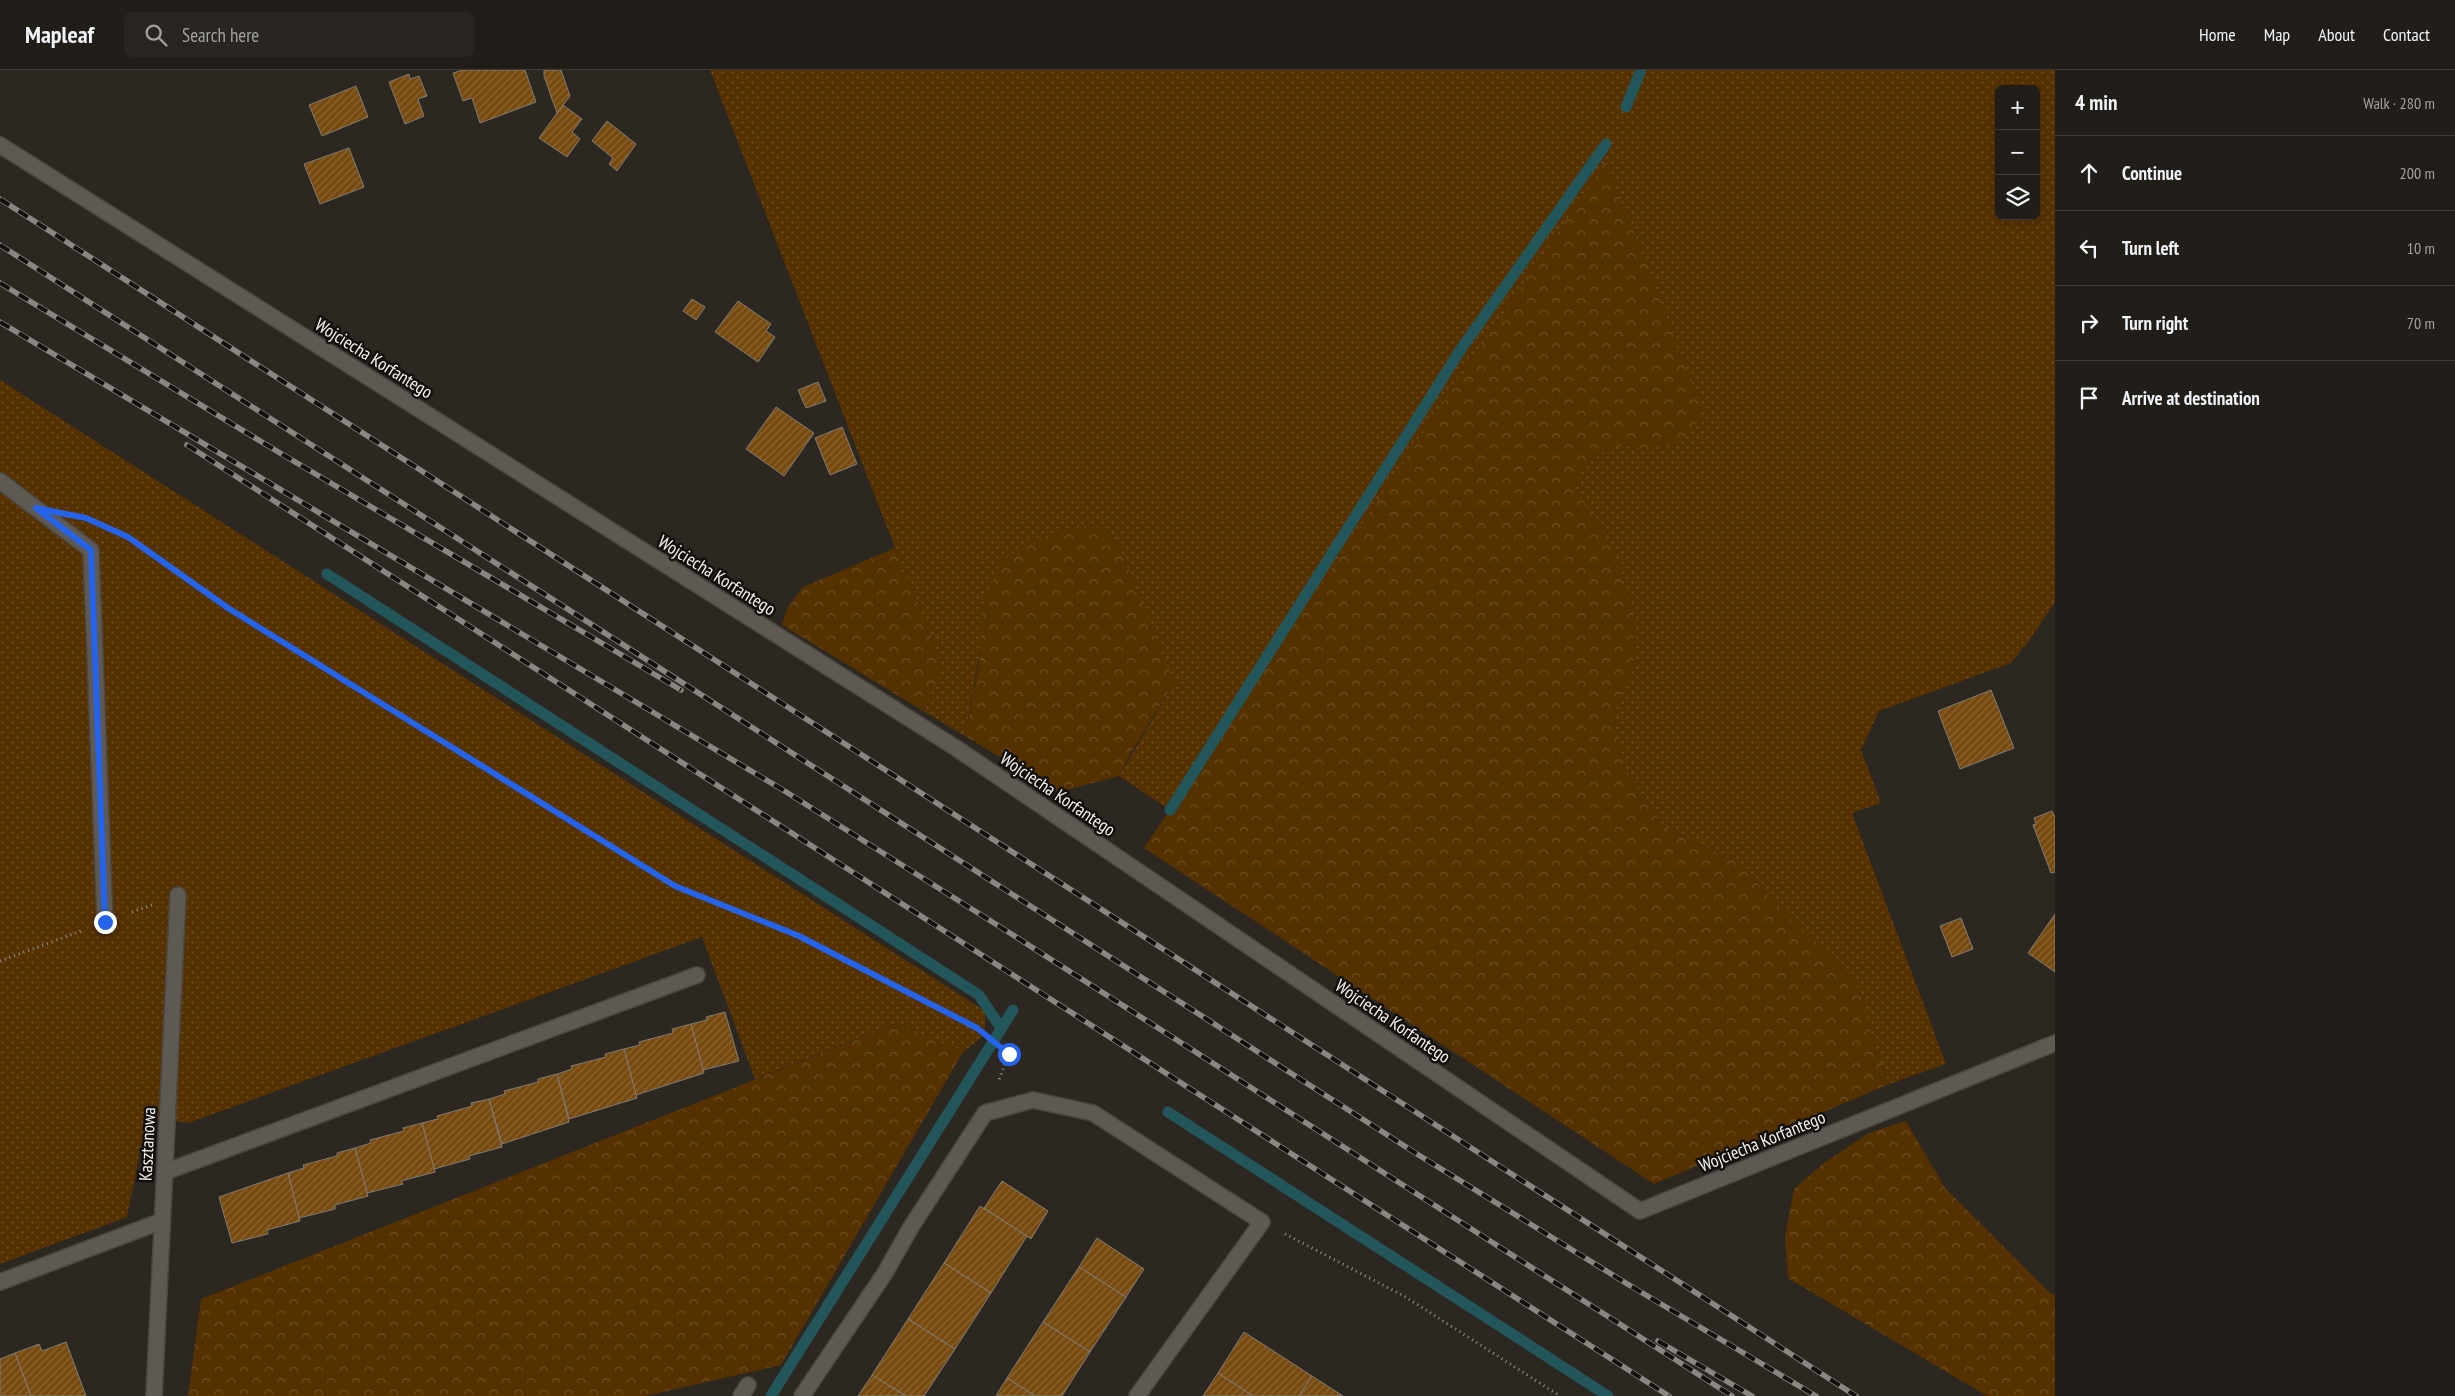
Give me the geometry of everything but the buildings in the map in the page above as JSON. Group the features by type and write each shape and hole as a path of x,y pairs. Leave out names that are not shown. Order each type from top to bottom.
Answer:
{"street":[{"name":"Wojciecha Korfantego","path":"0,145 956,748 1640,1211 2055,1043"},
{"path":"0,481 91,550 105,922"},
{"name":"Kasztanowa","path":"154,1396 178,895"},
{"path":"165,1172 696,976"},
{"path":"802,1396 885,1272 911,1227 985,1113 1033,1100 1093,1113 1262,1222 1137,1396"},
{"path":"0,1282 162,1221"}],"path":[{"path":"102,526 128,537 228,608 675,886 799,936 977,1028 1009,1054"},
{"path":"1262,1222 1404,1296 1560,1396"}],"green space":[{"path":"710,70 2055,70 2055,602 2029,641 2011,663 1879,711 1861,750 1881,803 1852,813 1946,1064 1889,1084 1873,1040 1860,991 1815,940 1782,912 1741,864 1663,826 1630,777 1620,756 1614,715 1621,693 1589,513 1576,489 1580,467 1613,445 1648,449 1606,162 1170,810 1119,776 1174,683 1077,525 1027,542 1001,563 977,667 965,736 920,709 931,694 938,652 895,548"},
{"path":"1606,161 1704,414 1680,443 1648,449 1613,445 1580,467 1576,489 1610,544 1634,616 1634,665 1614,715 1620,756 1630,777 1663,826 1741,864 1782,912 1815,940 1860,991 1873,1040 1889,1084 1654,1184 1144,848"},
{"path":"0,380 985,1011 985,1035 963,1052 897,1023 755,1079 702,937 188,1123 147,1117 127,1217 0,1264"},
{"path":"1077,525 1100,528 1116,538 1174,683 1130,754 1119,776 1058,792 965,736 981,651 982,613 990,587 1001,563 1027,542"},
{"path":"895,548 938,652 938,677 931,694 920,709 782,625 787,609 803,587"},
{"path":"898,1023 963,1052 781,1365 645,1396 188,1396 201,1299"},
{"path":"1906,1121 1945,1188 2049,1292 2055,1295 2055,1396 1987,1396 1788,1278 1785,1237 1794,1189 1824,1163 1869,1133"}],"waterway":[{"path":"1626,107 1641,70"},
{"path":"1170,810 1461,349 1606,144"},
{"path":"327,574 979,995 1001,1028"},
{"path":"771,1396 1013,1010"},
{"path":"1168,1112 1608,1396"}],"railway":[{"path":"0,199 1856,1396"},
{"path":"0,245 1417,1154 1629,1285 1816,1396"},
{"path":"0,283 280,453 681,690"},
{"path":"0,322 783,790 1013,935 1732,1396"},
{"path":"187,445 1669,1396"},
{"path":"1658,1341 1752,1396"}],"route":[{"path":"105,922 91,550 36,508 86,518 128,537 228,608 675,886 799,936 977,1028 1009,1054"}]}
